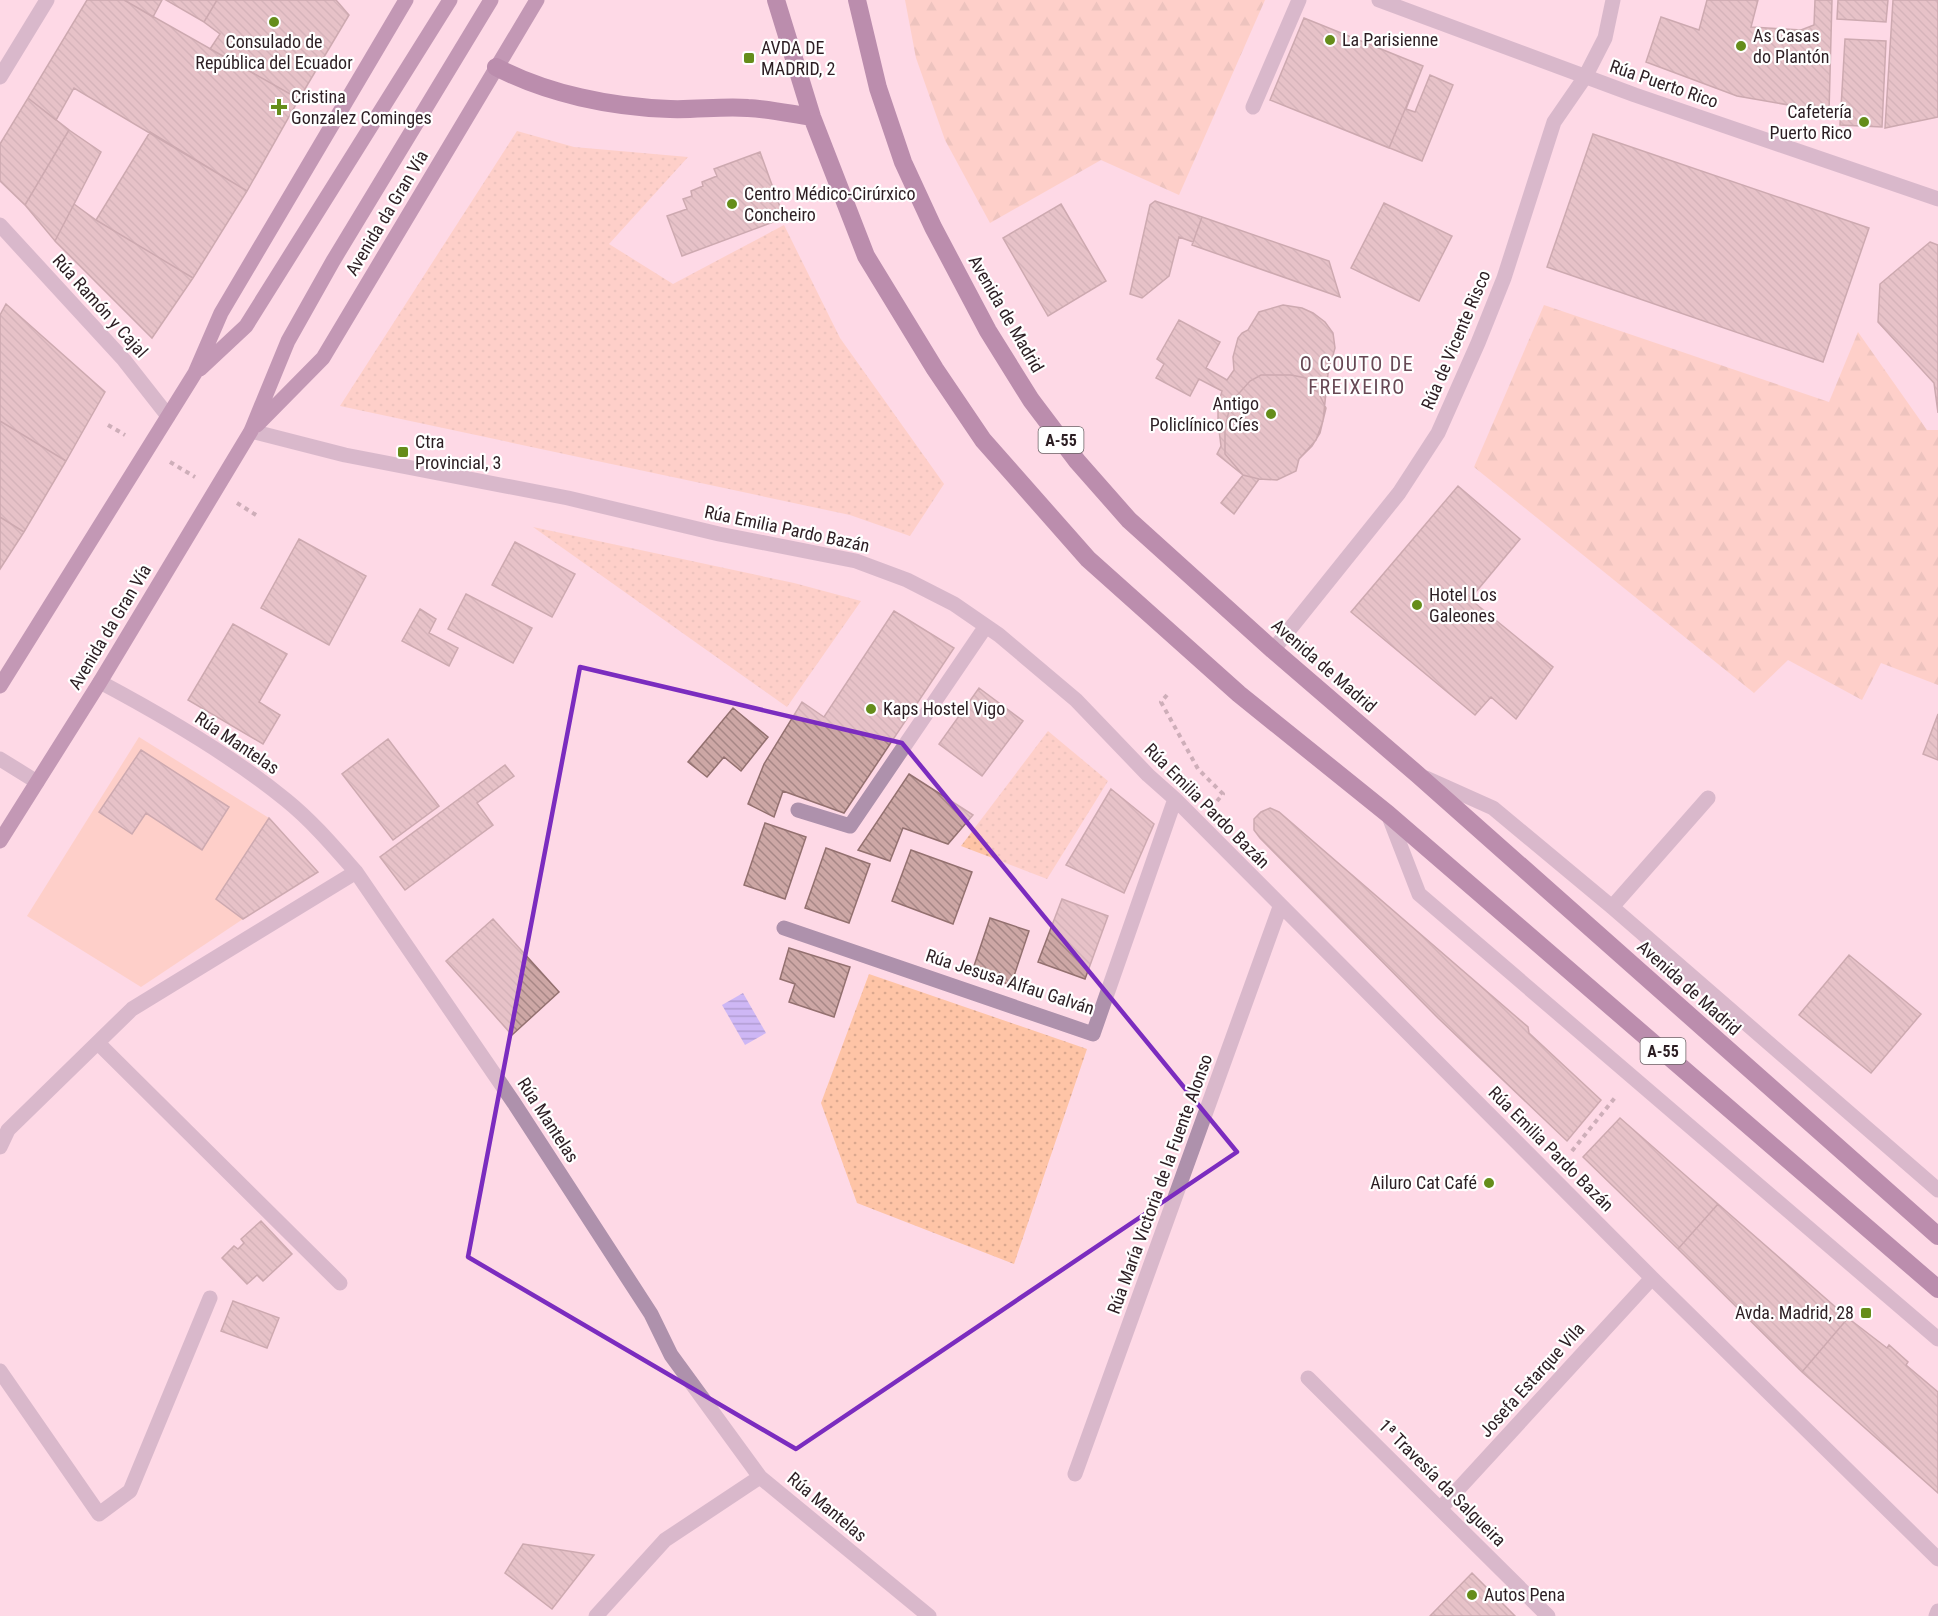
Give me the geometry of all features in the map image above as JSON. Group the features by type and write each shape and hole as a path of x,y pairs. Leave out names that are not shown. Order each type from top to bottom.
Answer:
{"highway":[{"name":"A-55","path":"776,0 812,117 866,256 934,369 983,440 1088,559 1239,693 1388,814 1938,1289"},
{"name":"Avenida de Madrid","path":"857,0 878,88 903,162 933,227 988,332 1031,400 1077,461 1129,519 1273,650 1417,774 1938,1236"},
{"path":"496,68 523,81 560,92 622,105 669,109 746,108 812,117"}],"main road":[{"path":"195,373 246,326 450,0"},
{"name":"Avenida da Gran Vía","path":"0,842 100,682 251,431 288,341 339,251 491,0"},
{"name":"Avenida da Gran Vía","path":"251,431 323,358 537,0"},
{"path":"0,686 195,373 221,313 401,2"}],"street":[{"path":"0,77 47,0"},
{"path":"1253,107 1299,0"},
{"name":"Rúa Puerto Rico","path":"1379,0 1585,77 1938,199"},
{"name":"Rúa de Vicente Risco","path":"1273,650 1399,493 1438,433 1504,278 1554,122 1585,77 1605,38 1613,0"},
{"name":"Rúa Ramón y Cajal","path":"0,225 124,360 168,416"},
{"name":"Rúa Emilia Pardo Bazán","path":"251,431 345,455 568,498 719,534 856,561 907,580 954,604 986,626 1076,700 1148,775 1175,799 1280,907 1652,1278 1938,1559"},
{"path":"798,810 850,826 986,626"},
{"name":"Rúa Mantelas","path":"100,682 141,704 224,756 286,800 326,838 356,872 514,1103 651,1314 671,1355 760,1477 929,1616"},
{"path":"0,759 37,782"},
{"path":"1417,774 1493,808 1612,907 1938,1190"},
{"path":"1612,907 1708,798"},
{"name":"Rúa Jesusa Alfau Galván","path":"784,928 1093,1034 1175,799"},
{"path":"1388,814 1419,894 1938,1339"},
{"path":"0,1147 8,1130 132,1009 356,872"},
{"name":"Rúa María Victoria de la Fuente Alonso","path":"1076,1474 1280,907"},
{"path":"98,1043 340,1283"},
{"name":"Josefa Estarque Vila","path":"1440,1509 1652,1278"},
{"path":"0,1371 99,1514 130,1491 210,1298"},
{"name":"1ª Travesía da Salgueira","path":"1308,1378 1548,1616"},
{"path":"596,1616 665,1540 760,1477"},
{"path":"1936,1616 1938,1611"}],"path":[{"path":"108,425 256,515"},
{"path":"1167,695 1161,702 1198,769 1223,794 1217,801"},
{"path":"1572,1151 1620,1092"}],"highlighted area":[{"path":"580,667 902,743 1237,1152 796,1449 468,1257"}],"green space":[{"path":"905,0 1265,0 1179,195 1101,160 990,223 945,140 916,58"},
{"path":"517,131 574,147 688,157 609,244 673,284 784,225 840,338 944,484 910,536 850,515 340,406"},
{"path":"1544,305 1829,402 1858,332 1927,430 1938,430 1938,685 1881,663 1862,700 1788,660 1754,693 1474,467"},
{"path":"533,527 794,583 861,601 787,707"},
{"path":"1048,731 1108,781 1047,879 961,846"},
{"path":"139,737 269,818 216,899 243,919 141,987 27,916"},
{"path":"869,974 1087,1049 1014,1264 857,1203 821,1103"}],"shaded area":[{"path":"743,993 766,1033 745,1045 722,1005"}],"building":[{"path":"87,0 124,0 299,99 247,191 74,88 56,120 28,98"},
{"path":"124,0 162,0 153,17"},
{"path":"166,0 217,0 204,22"},
{"path":"217,0 336,0 349,15 299,99 210,49 220,34 204,22"},
{"name":"As Casas do Plantón","path":"1707,0 1758,0 1751,27 1801,30 1814,25 1815,0 1832,0 1829,112 1737,96 1646,62 1661,17 1699,30"},
{"path":"1838,0 1888,0 1886,22 1837,19"},
{"path":"1893,0 1938,0 1938,117 1885,128"},
{"path":"1304,18 1423,66 1406,109 1415,112 1430,75 1453,85 1422,161 1270,100"},
{"path":"1304,18 1423,66 1389,148 1270,100"},
{"path":"1845,39 1886,41 1882,127 1840,125"},
{"path":"28,98 69,130 25,205 0,181 0,144"},
{"path":"69,130 101,152 55,241 25,205"},
{"path":"150,132 247,191 193,278 96,220"},
{"path":"1593,134 1869,228 1823,362 1547,267"},
{"name":"Centro Médico-Cirúrxico Concheiro","path":"760,152 784,218 682,256 667,216 687,209 683,199 692,196 691,191 703,186 702,182 717,176 714,169"},
{"path":"1155,201 1202,217 1193,242 1179,237 1169,276 1142,298 1130,294 1150,205"},
{"path":"1384,203 1452,236 1419,301 1351,268"},
{"path":"74,204 96,220 193,278 152,338 55,241"},
{"path":"1061,204 1106,281 1048,316 1003,238"},
{"path":"1202,217 1329,261 1340,297 1192,245"},
{"path":"1930,242 1938,245 1938,413 1934,383 1878,322 1880,284"},
{"path":"6,304 105,392 66,461 0,421 0,315"},
{"name":"Antigo Policlínico Cíes","path":"1283,305 1302,308 1313,313 1325,322 1333,333 1335,348 1328,374 1323,421 1316,440 1299,459 1296,471 1277,480 1259,479 1234,514 1221,503 1243,475 1217,454 1221,446 1218,405 1222,391 1199,379 1190,396 1156,378 1164,364 1157,359 1179,320 1220,342 1206,368 1227,380 1234,370 1233,357 1238,338 1248,330 1259,312"},
{"path":"1261,375 1291,375 1306,378 1318,392 1326,408 1320,433 1312,446 1299,459 1296,471 1277,480 1243,475 1225,454 1225,428 1231,402 1250,381"},
{"path":"0,421 66,461 24,532 0,517"},
{"name":"Hotel Los Galeones","path":"1458,486 1520,539 1470,599 1553,667 1516,719 1491,697 1475,715 1351,612"},
{"path":"0,517 24,532 0,569"},
{"path":"299,539 366,576 329,645 261,608"},
{"path":"515,542 575,574 552,617 492,585"},
{"path":"466,594 532,628 513,663 448,629"},
{"path":"420,609 436,619 429,633 458,648 449,666 402,641"},
{"name":"Kaps Hostel Vigo","path":"894,611 954,648 844,813 783,791 774,817 748,804 764,764 802,702 824,717"},
{"path":"233,624 287,654 259,702 280,715 263,744 188,700"},
{"path":"979,688 1023,721 982,776 939,744"},
{"path":"733,708 768,737 741,771 724,757 707,777 688,762"},
{"path":"1938,714 1938,760 1923,754"},
{"path":"388,739 439,806 393,840 342,774"},
{"path":"141,750 229,807 202,850 146,813 132,834 99,812"},
{"path":"505,765 514,776 477,803 493,825 405,890 380,857"},
{"path":"909,774 973,815 948,844 903,828 890,861 858,850"},
{"path":"1111,789 1154,824 1124,893 1066,865"},
{"path":"1270,808 1279,812 1528,1027 1529,1033 1601,1100 1567,1141 1438,1018 1260,838 1254,830 1254,819 1261,812"},
{"path":"269,818 318,872 243,919 216,899"},
{"path":"765,823 806,837 785,899 744,885"},
{"path":"826,848 870,864 849,923 805,908"},
{"path":"911,850 972,872 953,924 892,901"},
{"path":"1062,899 1108,916 1085,979 1038,962"},
{"path":"990,918 1029,931 1011,985 972,972"},
{"path":"493,919 559,992 512,1035 446,961"},
{"path":"789,948 850,967 834,1017 789,1002 795,984 780,979"},
{"path":"1849,955 1921,1014 1871,1073 1799,1015"},
{"path":"1620,1118 1718,1204 1678,1249 1583,1157"},
{"path":"1718,1204 1848,1318 1802,1372 1678,1249"},
{"path":"261,1221 292,1254 263,1281 257,1275 247,1284 222,1258 234,1246 238,1249 244,1243 241,1239"},
{"path":"233,1301 279,1318 267,1348 221,1331"},
{"path":"1848,1318 1887,1348 1889,1345 1908,1362 1906,1365 1938,1392 1938,1493 1802,1372"},
{"path":"523,1544 594,1555 552,1609 505,1573"},
{"name":"Autos Pena","path":"1472,1573 1515,1616 1430,1616"}],"place":[{"name":"Consulado de República del Ecuador","path":"274,22"},
{"name":"La Parisienne","path":"1330,40"},
{"name":"As Casas do Plantón","path":"1741,46"},
{"name":"AVDA DE MADRID, 2","path":"749,58"},
{"name":"Cristina Gonzalez Cominges","path":"279,107"},
{"name":"Cafetería Puerto Rico","path":"1864,122"},
{"name":"Centro Médico-Cirúrxico Concheiro","path":"732,204"},
{"name":"Antigo Policlínico Cíes","path":"1271,414"},
{"name":"Ctra Provincial, 3","path":"403,452"},
{"name":"Hotel Los Galeones","path":"1417,605"},
{"name":"Kaps Hostel Vigo","path":"871,709"},
{"name":"Ailuro Cat Café","path":"1489,1183"},
{"name":"Avda. Madrid, 28","path":"1866,1313"},
{"name":"Autos Pena","path":"1472,1595"}],"district":[{"name":"O COUTO DE FREIXEIRO","path":"1357,376"}]}
